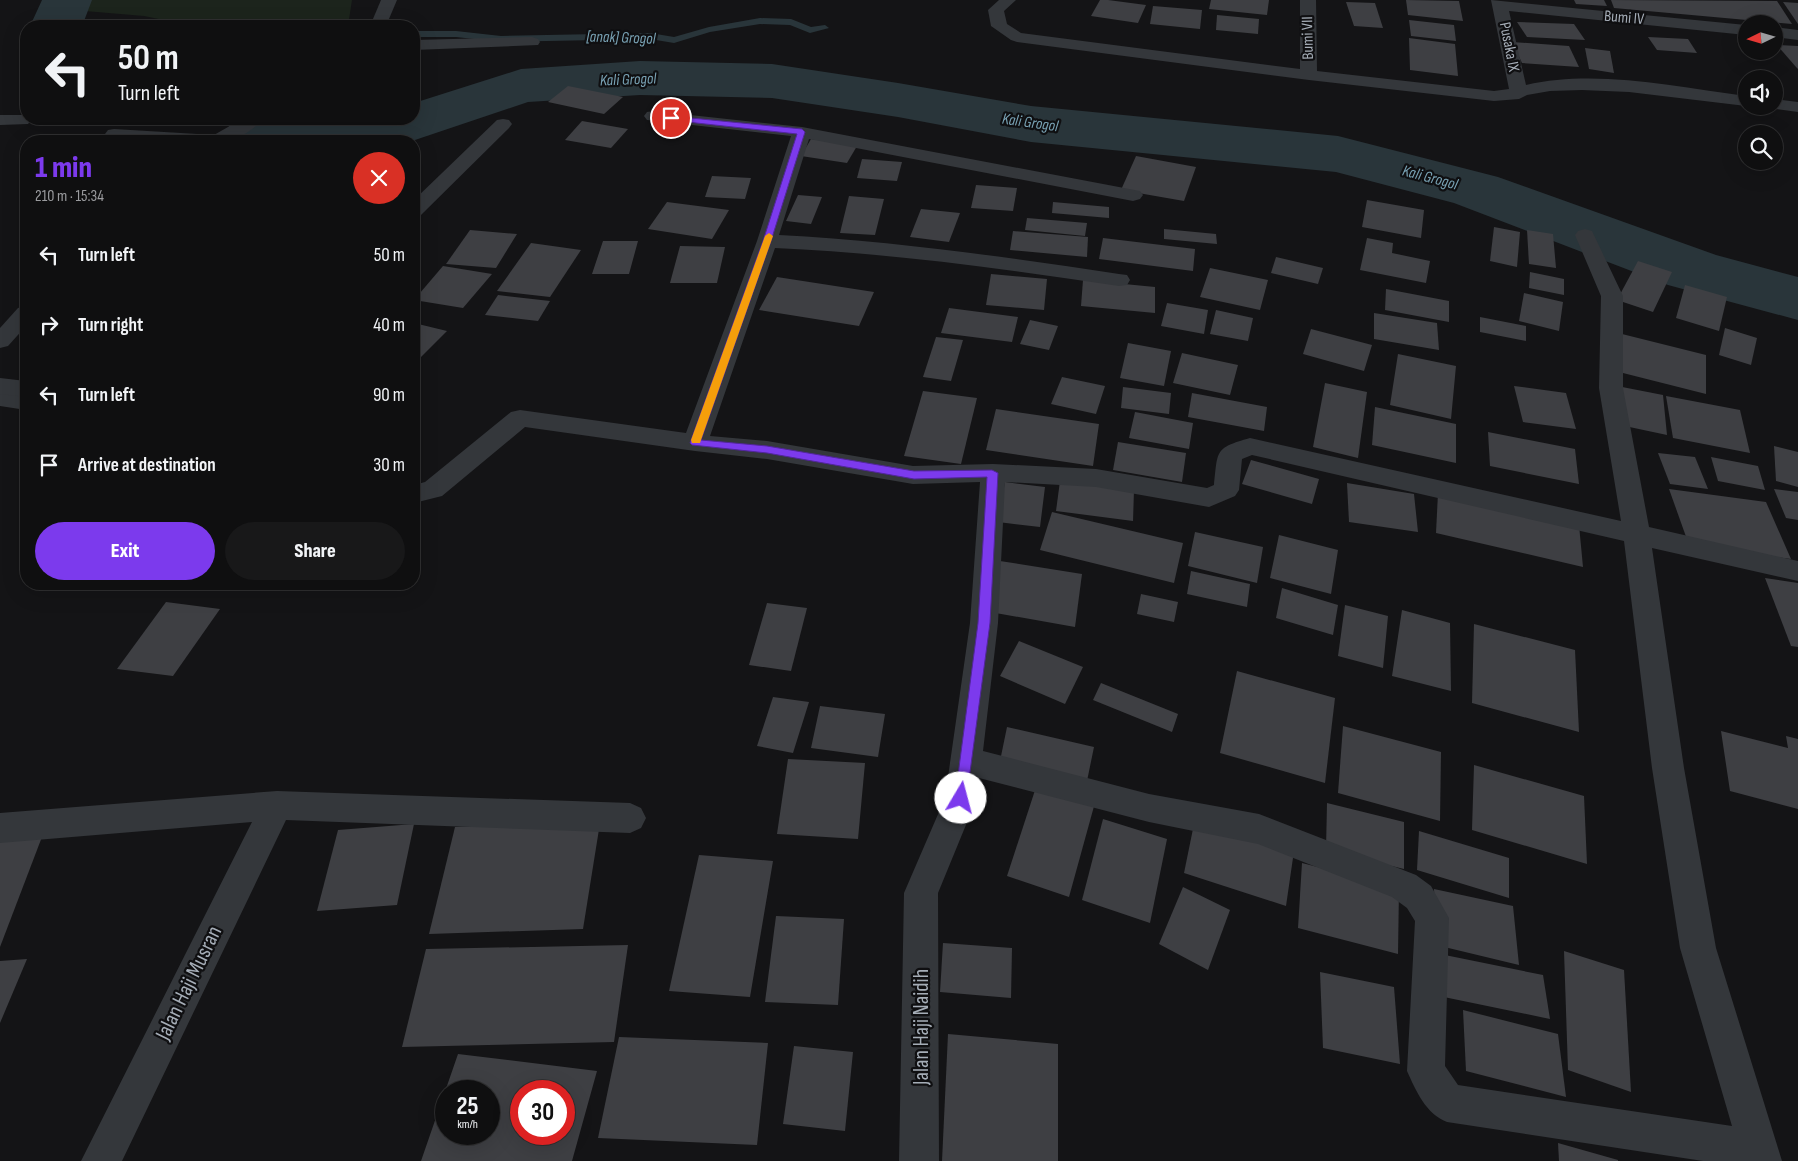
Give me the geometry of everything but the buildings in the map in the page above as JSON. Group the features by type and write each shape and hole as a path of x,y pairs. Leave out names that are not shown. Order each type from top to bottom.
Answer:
{"street":[{"path":"381,20 389,0"},
{"path":"1008,0 996,10 999,26 1017,37 1309,75 1494,96 1519,94 1535,87 1582,85 1738,100"},
{"name":"Bumi VII","path":"1308,0 1309,75"},
{"name":"Bumi IV","path":"1500,3 1738,29"},
{"name":"Pusaka IX","path":"1500,3 1519,94"},
{"path":"1783,33 1798,35"},
{"path":"420,45 532,42"},
{"path":"1783,105 1798,107"},
{"path":"653,116 802,132 1134,195"},
{"path":"0,120 20,120"},
{"path":"420,205 503,124"},
{"path":"227,135 244,125"},
{"path":"695,443 767,241 802,132"},
{"path":"114,134 141,135"},
{"path":"992,473 984,623 967,761 1149,808 1259,829 1404,886 1419,897 1432,918 1426,1071 1447,1103 1761,1155 1698,948 1668,768 1637,536 1611,388 1612,296 1584,235"},
{"path":"767,241 812,242 977,259 1119,280"},
{"path":"1,340 20,319"},
{"path":"0,386 20,388"},
{"path":"0,398 20,401"},
{"path":"420,493 433,490 520,418 695,443 767,450 914,475 992,473 1096,478 1209,498 1226,490 1230,454 1250,446 1637,536 1798,571"},
{"name":"Jalan Haji Naidih","path":"919,1161 921,1100 921,893 961,798 967,761"},
{"path":"0,828 277,805 630,818"},
{"name":"Jalan Haji Musran","path":"101,1161 277,805"}],"shaded area":[{"path":"73,0 352,0 349,20 164,20 144,16 73,10"}],"waterway":[{"name":"Kali Grogol","path":"59,20 67,0"},
{"name":"[anak] Grogol","path":"420,34 456,34 501,39 650,36 674,40 709,30 760,21 791,22 810,30 825,28"},
{"name":"Kali Grogol","path":"420,120 521,86 640,78 772,81 898,100 1031,124 1338,154 1476,190 1692,270 1798,299"},
{"name":"Kali Grogol","path":"263,125 280,135"},
{"name":"Kali Grogol","path":"344,135 406,125"}],"slow traffic":[{"path":"696,440 769,236"}],"route":[{"path":"671,118 802,132 767,241 695,443 767,450 914,475 992,473 984,623 961,798"}]}
